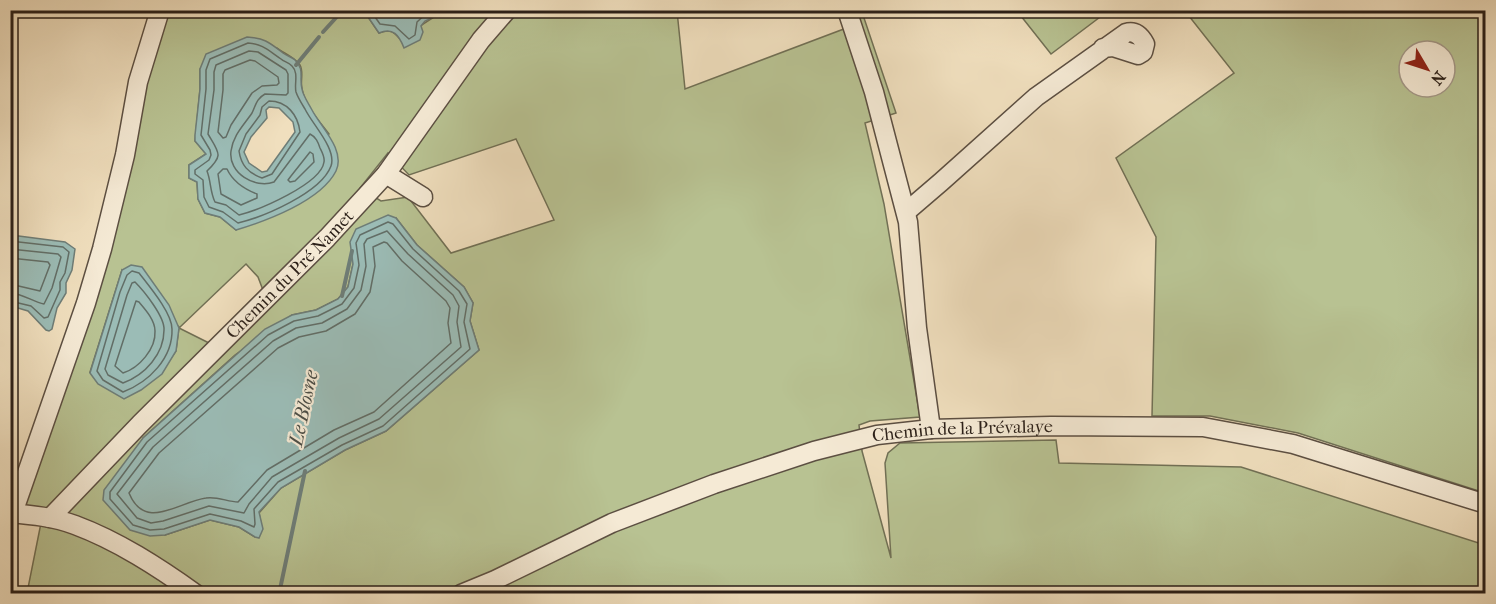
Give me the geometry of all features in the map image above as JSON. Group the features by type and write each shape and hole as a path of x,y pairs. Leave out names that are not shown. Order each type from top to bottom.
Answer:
{"street":[{"path":"160,10 138,82 125,154 102,249 86,303 12,513 50,518 70,524 124,547 196,594"},
{"name":"Chemin du Pré Namet","path":"50,518 140,424 327,238 386,174 481,40 507,10"},
{"path":"848,10 874,92 906,212 931,429"},
{"path":"906,212 1018,112 1051,78 1103,48"},
{"path":"386,174 423,197"},
{"name":"Chemin de la Prévalaye","path":"461,594 505,576 612,523 714,484 814,451 877,435 931,429 1051,426 1203,427 1293,444 1485,504"}],"green space":[{"path":"155,11 364,11 379,33 391,32 400,39 434,17 436,11 677,11 685,89 849,27 863,15 896,113 865,123 884,204 920,417 870,421 859,425 862,451 891,558 885,463 888,453 900,443 1056,440 1059,463 1241,467 1485,545 1485,593 571,594 558,590 546,594 27,593 41,523 16,508 87,291","holes":["277,48 300,65 301,83 306,101 329,134 236,230 220,217 205,213 198,199 197,182 189,178 189,165 206,154 195,141 200,69","516,139 554,220 451,253 408,197 381,201 360,188 388,153 409,175","396,218 417,245 464,287 473,303 470,321 479,350 386,431 345,450 281,488 259,513 262,529 255,537 239,527 210,520 165,535 143,438 235,355 292,315 316,310 338,299 348,287 353,264","246,264 258,277 269,306 223,350 179,328","122,270 179,327 176,351 169,361 90,372"]},
{"path":"1017,11 1108,11 1051,54"},
{"path":"1185,11 1485,11 1485,493 1298,433 1210,416 1152,416 1156,237 1116,158 1234,73"}],"water":[{"path":"364,11 436,11 434,17 425,21 421,26 423,32 420,40 404,48 395,33 384,31 379,33"},
{"path":"247,37 267,42 294,59 300,67 301,85 305,97 331,139 338,155 336,171 329,182 318,192 277,215 236,230 220,217 205,213 198,199 197,182 189,178 189,165 206,154 195,141 195,135 200,69 206,54","holes":["269,107 279,108 293,122 295,132 267,171 262,172 249,163 244,152 251,137 267,118 266,110"]},
{"path":"388,215 396,218 417,245 464,287 473,303 470,321 479,350 386,431 345,450 281,488 259,512 263,529 259,538 239,527 210,520 165,535 150,536 130,530 103,500 104,490 143,438 265,329 292,315 316,310 338,299 348,287 353,264 350,242 356,229"},
{"path":"11,235 65,242 75,249 72,270 66,283 66,293 57,308 52,329 49,331 28,311 11,306"},
{"path":"131,265 142,267 169,305 179,328 176,351 162,374 141,390 124,399 98,384 90,373 122,270"}],"waterway":[{"name":"Le Blosne","path":"323,32 343,10"},
{"name":"Le Blosne","path":"296,65 319,37"},
{"name":"Le Blosne","path":"342,296 352,251"},
{"name":"Le Blosne","path":"279,594 305,471"}]}
